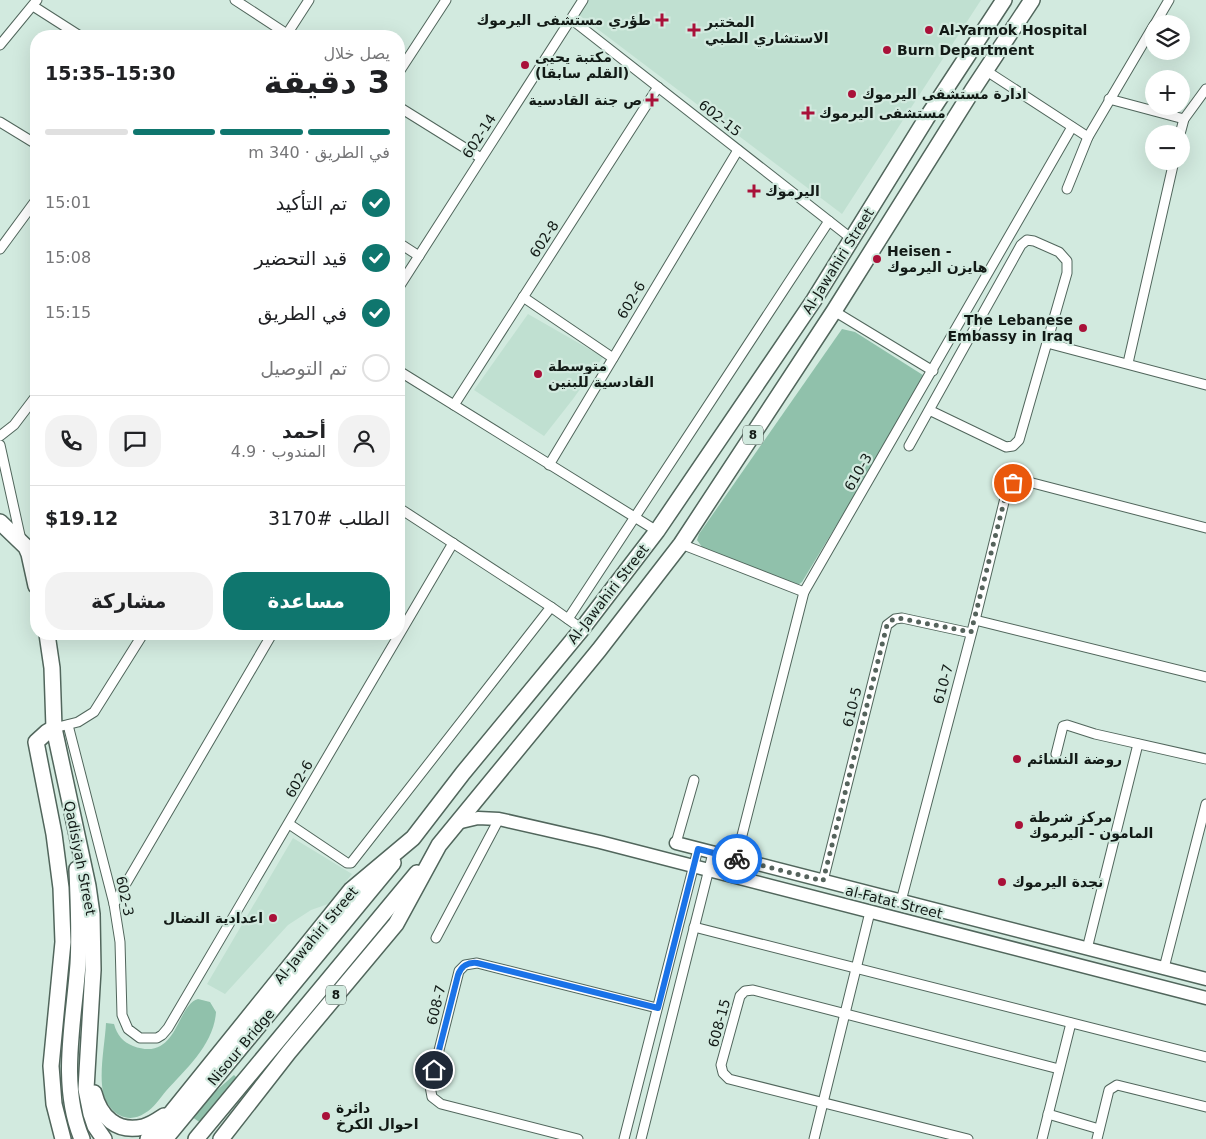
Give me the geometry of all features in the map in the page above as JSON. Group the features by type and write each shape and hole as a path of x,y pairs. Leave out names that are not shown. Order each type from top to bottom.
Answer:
{"main road":[{"name":"Al-Jawahiri Street","path":"148,1139 172,1112 351,890 413,838 463,773 582,629 657,531 814,300 926,119 1004,0"},
{"name":"Al-Jawahiri Street","path":"221,1139 289,1052 396,924 439,845 599,650 680,544 834,311 1032,0"},
{"path":"0,522 21,541 30,558"},
{"name":"Qadisiyah Street","path":"48,640 76,832 92,914 93,970 86,1088 95,1126 104,1139"},
{"name":"Qadisiyah Street","path":"61,727 47,732 36,742 58,861 63,915 61,969 52,1047 52,1085 54,1104 64,1139"},
{"path":"76,832 80,931 70,1060 70,1087 75,1120 82,1139"},
{"name":"Nisour Bridge","path":"164,1139 413,838"},
{"name":"Nisour Bridge","path":"196,1139 439,845"},
{"path":"89,1062 98,1107 106,1118 117,1125 130,1129 145,1127 172,1112"},
{"path":"52,1139 54,1104"},
{"path":"164,1139 163,1129 172,1112"}],"street":[{"path":"235,0 281,30"},
{"path":"292,30 309,0"},
{"path":"405,63 446,0"},
{"name":"602-14","path":"405,278 583,0"},
{"path":"1160,15 1169,0"},
{"path":"0,45 35,3 72,30"},
{"name":"602-15","path":"571,19 852,239"},
{"path":"1066,189 1088,137 1145,39"},
{"path":"986,70 1088,137"},
{"name":"602-8","path":"454,405 658,87"},
{"path":"1182,125 1184,119 1206,89"},
{"path":"1109,100 1184,119"},
{"path":"405,111 481,158"},
{"path":"0,122 30,140"},
{"name":"610-3","path":"736,859 804,592 1072,127"},
{"name":"602-6","path":"548,464 738,150"},
{"path":"1128,363 1172,170"},
{"path":"0,249 30,208"},
{"path":"568,619 828,221"},
{"path":"909,446 929,410 1021,245 1027,240 1034,241 1059,252 1065,258 1068,265 1067,273 1019,440 1014,446 1006,447 929,410"},
{"path":"405,247 419,256"},
{"path":"523,297 613,358"},
{"path":"834,311 933,371"},
{"path":"1047,343 1206,385"},
{"path":"405,375 657,531"},
{"path":"0,436 14,425 30,404"},
{"path":"0,445 21,541"},
{"name":"610-7","path":"901,901 1006,494 1010,486 1021,480 1206,528"},
{"path":"405,512 551,606 582,629"},
{"name":"602-6","path":"405,625 453,543"},
{"path":"680,544 804,592"},
{"path":"289,824 350,864 551,606"},
{"name":"610-5","path":"823,881 887,625 892,620 898,618 971,632"},
{"path":"975,620 1206,677"},
{"path":"61,727 78,722 94,712 139,640"},
{"path":"114,904 268,640"},
{"name":"602-6","path":"168,1028 396,640"},
{"path":"1056,754 1061,730 1063,726 1067,725 1138,744 1206,759"},
{"name":"602-3","path":"61,727 114,904 120,942 122,1015 128,1029 140,1038 156,1038 162,1035 168,1028"},
{"path":"1087,949 1138,744"},
{"path":"676,844 694,780"},
{"path":"1164,968 1203,826 1206,804"},
{"name":"al-Fatat Street","path":"457,823 478,818 499,819 694,866 1206,998"},
{"path":"436,938 499,819"},
{"name":"al-Fatat Street","path":"676,844 1206,979"},
{"path":"624,1139 698,849"},
{"path":"641,1139 713,853"},
{"path":"814,1139 870,912"},
{"path":"694,927 1206,1057"},
{"path":"1041,956 1046,938"},
{"name":"608-7","path":"578,1139 441,1104 432,1097 430,1086 459,971 465,965 477,963 658,1008"},
{"name":"608-15","path":"968,1139 729,1079 723,1073 721,1065 740,996 745,991 753,990 1059,1069"},
{"path":"1042,1139 1071,1023"},
{"path":"1096,1139 1109,1090 1116,1085 1206,1107"},
{"path":"1048,1114 1099,1129"}],"shaded area":[{"name":"مستشفى اليرموك","path":"583,0 981,0 842,214 575,12"},
{"name":"متوسطة القادسية للبنين","path":"528,314 603,357 544,436 474,390"},
{"path":"842,329 855,332 926,377 802,582 798,585 702,547 697,540 699,534"},
{"name":"اعدادية النضال","path":"293,838 352,874 328,904 311,910 288,925 225,994 207,984"},
{"path":"198,999 210,1002 216,1012 214,1024 205,1045 190,1065 148,1111 138,1117 131,1118 118,1114 109,1105 103,1092 102,1067 106,1023 114,1024 121,1038 133,1046 148,1049 159,1047 168,1040 191,1003"},
{"path":"234,1075 240,1081 204,1125 189,1115"}],"way so far":[{"path":"737,859 823,881 887,625 892,620 898,618 971,632 1007,490 1013,483"}],"place":[{"name":"طؤري مستشفى اليرموك","path":"662,20"},
{"name":"المختبر الاستشاري الطبي","path":"694,30"},
{"name":"Al-Yarmok Hospital","path":"929,30"},
{"name":"Burn Department","path":"887,50"},
{"name":"مكتبة يحيى (القلم سابقا)","path":"525,65"},
{"name":"ادارة مستشفى اليرموك","path":"852,94"},
{"name":"ص جنة القادسية","path":"652,100"},
{"name":"مستشفى اليرموك","path":"808,113"},
{"name":"اليرموك","path":"754,191"},
{"name":"Heisen - هايزن اليرموك","path":"877,259"},
{"name":"The Lebanese Embassy in Iraq","path":"1083,328"},
{"name":"متوسطة القادسية للبنين","path":"538,374"},
{"name":"روضة النسائم","path":"1017,759"},
{"name":"مركز شرطة المامون - اليرموك","path":"1019,825"},
{"name":"نجدة اليرموك","path":"1002,882"},
{"name":"اعدادية النضال","path":"273,918"},
{"name":"دائرة احوال الكرخ","path":"326,1116"}],"route":[{"path":"434,1070 459,971 465,965 477,963 658,1008 698,849 737,859"}]}
